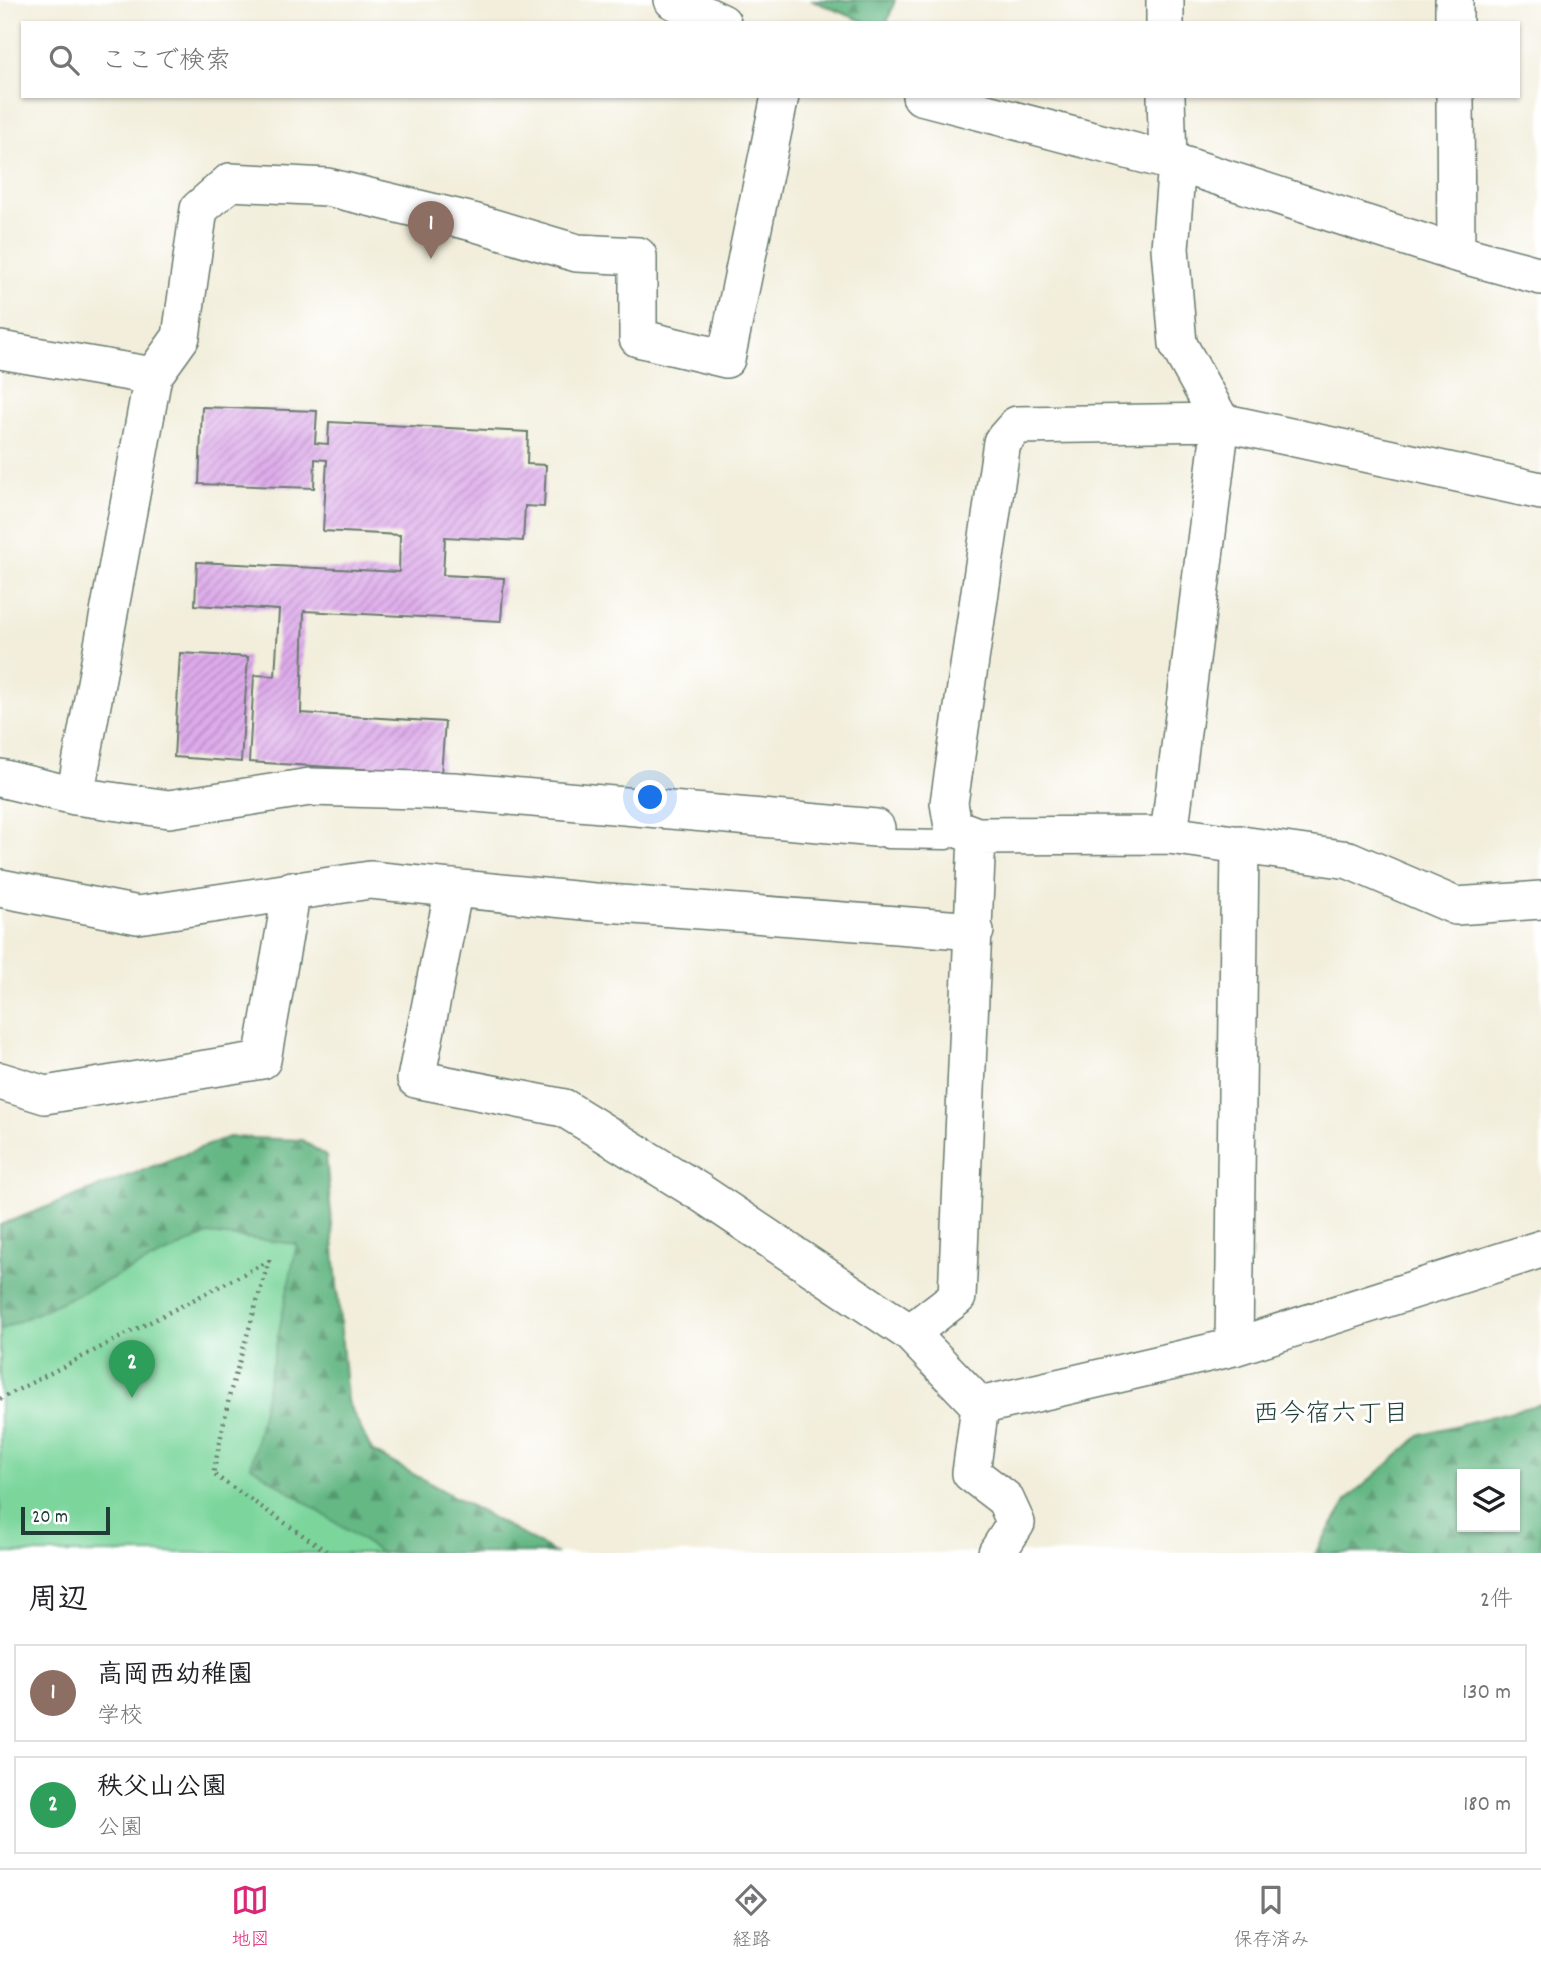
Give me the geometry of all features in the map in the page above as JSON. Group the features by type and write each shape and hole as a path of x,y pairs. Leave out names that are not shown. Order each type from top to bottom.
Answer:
{"street":[{"path":"673,0 718,21"},
{"path":"1165,0 1165,21"},
{"path":"1454,0 1454,21"},
{"path":"75,796 153,376 181,337 199,209 230,182 327,187 473,222 577,253 638,256 638,338 726,359 780,98"},
{"path":"929,98 1172,162 1456,253 1541,276"},
{"path":"1167,98 1172,162 1170,248 1178,344 1221,422 1169,835"},
{"path":"1455,98 1456,253"},
{"path":"0,350 153,376"},
{"path":"910,1333 957,1297 975,931 965,831 949,803 1002,442 1017,425 1221,422 1541,491"},
{"path":"0,778 75,796 169,809 310,787 440,791 876,828"},
{"path":"965,831 1169,835 1349,860 1456,906 1541,900"},
{"path":"1234,1347 1240,845"},
{"path":"0,888 138,915 370,880 594,902 975,931"},
{"path":"454,888 415,1079 564,1108 701,1193 910,1333 980,1406"},
{"path":"0,1080 45,1095 262,1060 292,890"},
{"path":"980,1406 1234,1347 1541,1249"},
{"path":"980,1406 971,1473 1005,1499 1016,1523 997,1553"}],"lane":[{"path":"876,828 887,839 946,840 965,831"}],"path":[{"path":"0,1399 269,1261 230,1393 213,1474 329,1553"}],"green space":[{"path":"811,0 895,0 888,21 862,21"},
{"path":"229,1137 302,1140 326,1156 347,1401 372,1451 555,1553 0,1553 0,1225"},
{"path":"208,1234 297,1244 251,1466 381,1553 0,1553 0,1330"},
{"path":"1541,1404 1541,1553 1315,1553 1347,1500 1422,1434"}],"building":[{"path":"202,407 317,411 315,443 328,444 329,422 528,432 527,464 546,465 544,507 525,506 523,541 445,537 443,575 504,578 501,621 304,611 301,713 445,722 441,774 249,762 254,675 275,676 279,610 195,605 197,562 399,572 400,535 323,531 327,460 315,459 314,488 199,484"},
{"path":"180,653 248,657 241,762 174,757"}],"place":[{"name":"高岡西幼稚園","path":"431,259"},
{"name":"秩父山公園","path":"132,1398"}],"district":[{"name":"西今宿六丁目","path":"1331,1412"}]}
